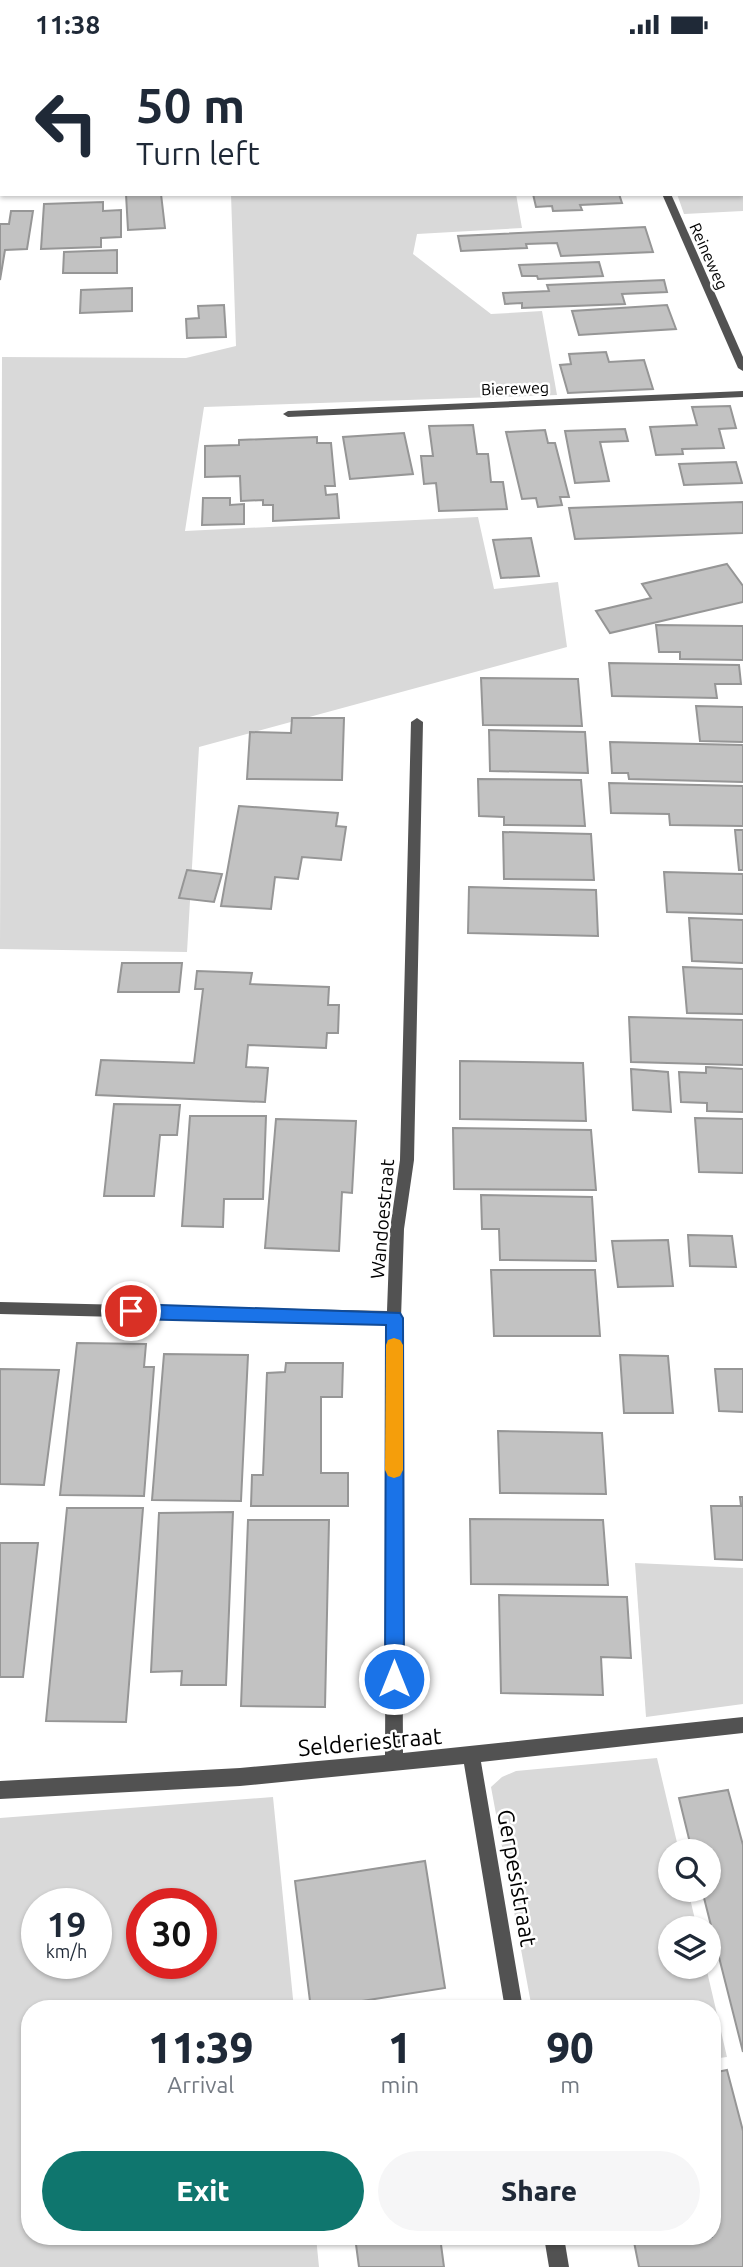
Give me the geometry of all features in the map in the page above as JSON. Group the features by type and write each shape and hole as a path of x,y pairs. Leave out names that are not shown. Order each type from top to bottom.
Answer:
{"street":[{"name":"Reineweg","path":"667,196 743,368"},
{"name":"Biereweg","path":"288,414 743,394"},
{"name":"Wandoestraat","path":"394,1762 394,1318 397,1229 407,1160 417,722"},
{"path":"0,1308 394,1318"},
{"name":"Selderiestraat","path":"0,1790 240,1777 743,1725"},
{"name":"Gerpesistraat","path":"471,1755 512,2000"},
{"path":"555,2245 559,2267"}],"shaded area":[{"path":"231,196 516,196 522,228 417,234 413,254 491,314 542,311 557,395 204,407 185,531 478,517 494,589 558,582 567,647 199,747 187,952 0,949 2,357 186,358 236,346"},
{"path":"678,196 743,196 743,211 684,214"},
{"path":"635,1563 743,1568 743,1704 646,1717"},
{"path":"657,1758 676,1839 658,1839 658,1902 691,1902 694,1916 658,1916 658,1979 709,1979 714,2000 530,2000 491,1787 502,1777 516,1771"},
{"path":"273,1797 293,2000 21,2000 21,2245 317,2245 319,2267 0,2267 0,1818"},
{"path":"721,2031 727,2057 721,2058"}],"building":[{"path":"126,196 161,196 165,228 128,230"},
{"path":"533,196 620,196 622,203 580,205 582,210 553,211 552,206 536,207"},
{"path":"103,202 103,211 121,210 121,237 101,238 101,247 41,249 44,204"},
{"path":"11,211 33,211 27,249 5,250 0,280 0,224 9,224"},
{"path":"645,227 653,252 561,256 557,243 526,244 527,248 461,251 458,236"},
{"path":"117,250 117,273 63,273 64,252"},
{"path":"599,262 603,276 538,279 537,276 522,276 519,265"},
{"path":"664,280 667,292 622,294 625,304 522,308 522,303 505,304 503,293 549,291 547,285"},
{"path":"132,288 132,311 80,313 81,290"},
{"path":"224,305 226,337 187,338 186,319 199,318 198,306"},
{"path":"667,305 676,329 579,335 572,311"},
{"path":"606,352 609,362 644,360 653,389 568,393 560,365 571,364 569,354"},
{"path":"730,406 736,428 719,429 724,448 682,449 683,454 656,455 650,427 697,425 692,407"},
{"path":"473,425 477,454 488,454 491,482 503,482 507,509 439,511 436,483 424,484 421,456 433,456 429,426"},
{"path":"625,429 628,441 600,442 609,481 575,483 565,431"},
{"path":"545,430 548,443 555,443 569,497 560,497 562,505 538,507 536,498 522,499 506,432"},
{"path":"404,433 413,474 350,479 343,437"},
{"path":"317,437 317,443 331,443 335,486 325,486 326,495 337,494 339,518 273,521 273,505 263,505 263,500 241,501 240,476 205,477 205,446 239,445 239,440"},
{"path":"736,462 742,483 684,485 679,464"},
{"path":"203,498 230,498 230,505 244,504 244,524 202,525"},
{"path":"743,502 743,533 575,539 569,508"},
{"path":"531,538 539,576 501,578 493,540"},
{"path":"727,564 743,586 743,602 610,633 596,611 651,598 642,584"},
{"path":"656,625 743,626 743,660 680,659 680,652 659,652"},
{"path":"609,663 739,665 741,684 715,684 717,698 612,696"},
{"path":"481,678 578,679 582,726 483,725"},
{"path":"696,706 743,707 743,742 700,741"},
{"path":"292,718 344,718 342,780 247,779 250,732 291,733"},
{"path":"489,730 585,732 588,773 490,771"},
{"path":"610,742 743,745 743,782 629,779 628,773 612,773"},
{"path":"478,779 581,780 585,826 504,825 504,817 479,816"},
{"path":"609,783 743,786 743,826 670,825 669,814 611,813"},
{"path":"239,806 338,813 336,826 346,827 341,860 302,857 298,879 275,877 271,909 221,906"},
{"path":"735,830 743,830 743,870 739,870"},
{"path":"503,832 591,834 594,880 504,879"},
{"path":"187,870 222,874 214,902 179,898"},
{"path":"664,872 743,874 743,914 667,912"},
{"path":"469,887 596,890 598,936 468,933"},
{"path":"689,918 743,920 743,963 692,961"},
{"path":"122,963 182,963 179,992 118,992"},
{"path":"683,967 743,969 743,1014 687,1013"},
{"path":"197,971 252,973 250,984 329,987 328,1005 339,1005 338,1033 327,1033 326,1048 248,1045 246,1067 268,1068 265,1102 96,1095 101,1060 194,1063 203,989 195,989"},
{"path":"629,1017 743,1020 743,1065 631,1062"},
{"path":"460,1061 583,1063 586,1121 460,1119"},
{"path":"706,1067 743,1069 743,1112 707,1111 707,1103 681,1102 679,1072 706,1073"},
{"path":"631,1069 668,1072 671,1112 633,1110"},
{"path":"114,1104 180,1105 177,1135 160,1135 154,1196 104,1196"},
{"path":"190,1116 266,1116 263,1199 224,1199 223,1227 182,1226"},
{"path":"695,1118 743,1119 743,1173 699,1172"},
{"path":"276,1119 356,1121 352,1193 342,1192 339,1251 265,1248"},
{"path":"453,1128 591,1130 596,1190 454,1189"},
{"path":"481,1195 592,1197 596,1261 500,1260 499,1229 482,1229"},
{"path":"688,1235 732,1236 736,1267 690,1266"},
{"path":"668,1240 673,1286 618,1287 612,1241"},
{"path":"491,1270 595,1270 600,1336 494,1336"},
{"path":"77,1343 146,1344 144,1367 154,1367 144,1496 60,1495"},
{"path":"164,1354 248,1355 241,1501 152,1500"},
{"path":"620,1355 668,1356 673,1413 624,1413"},
{"path":"286,1363 343,1363 342,1397 321,1397 321,1473 348,1473 348,1506 251,1506 252,1475 263,1475 267,1373 285,1372"},
{"path":"0,1369 59,1370 44,1485 0,1484"},
{"path":"715,1369 743,1369 743,1412 719,1411"},
{"path":"498,1431 602,1433 606,1494 500,1493"},
{"path":"740,1497 743,1497 743,1560 715,1559 711,1506 741,1506"},
{"path":"67,1508 143,1508 126,1722 46,1721"},
{"path":"233,1512 226,1685 181,1685 182,1671 151,1672 159,1513"},
{"path":"470,1519 603,1520 608,1585 471,1584"},
{"path":"248,1520 329,1520 325,1707 241,1706"},
{"path":"0,1543 38,1543 23,1677 0,1677"},
{"path":"499,1595 627,1597 631,1658 601,1657 603,1695 501,1693"},
{"path":"728,1790 743,1845 743,2052 721,1965 721,1916 709,1916 705,1902 721,1902 721,1839 689,1839 679,1798"},
{"path":"425,1861 445,1988 368,2000 310,2000 295,1881"},
{"path":"727,2070 743,2131 743,2267 639,2267 635,2245 721,2245 721,2071"},
{"path":"356,2245 441,2245 444,2267 359,2267"}],"slow traffic":[{"path":"394,1345 394,1470"}],"route":[{"path":"131,1311 394,1318 394,1679"}]}
